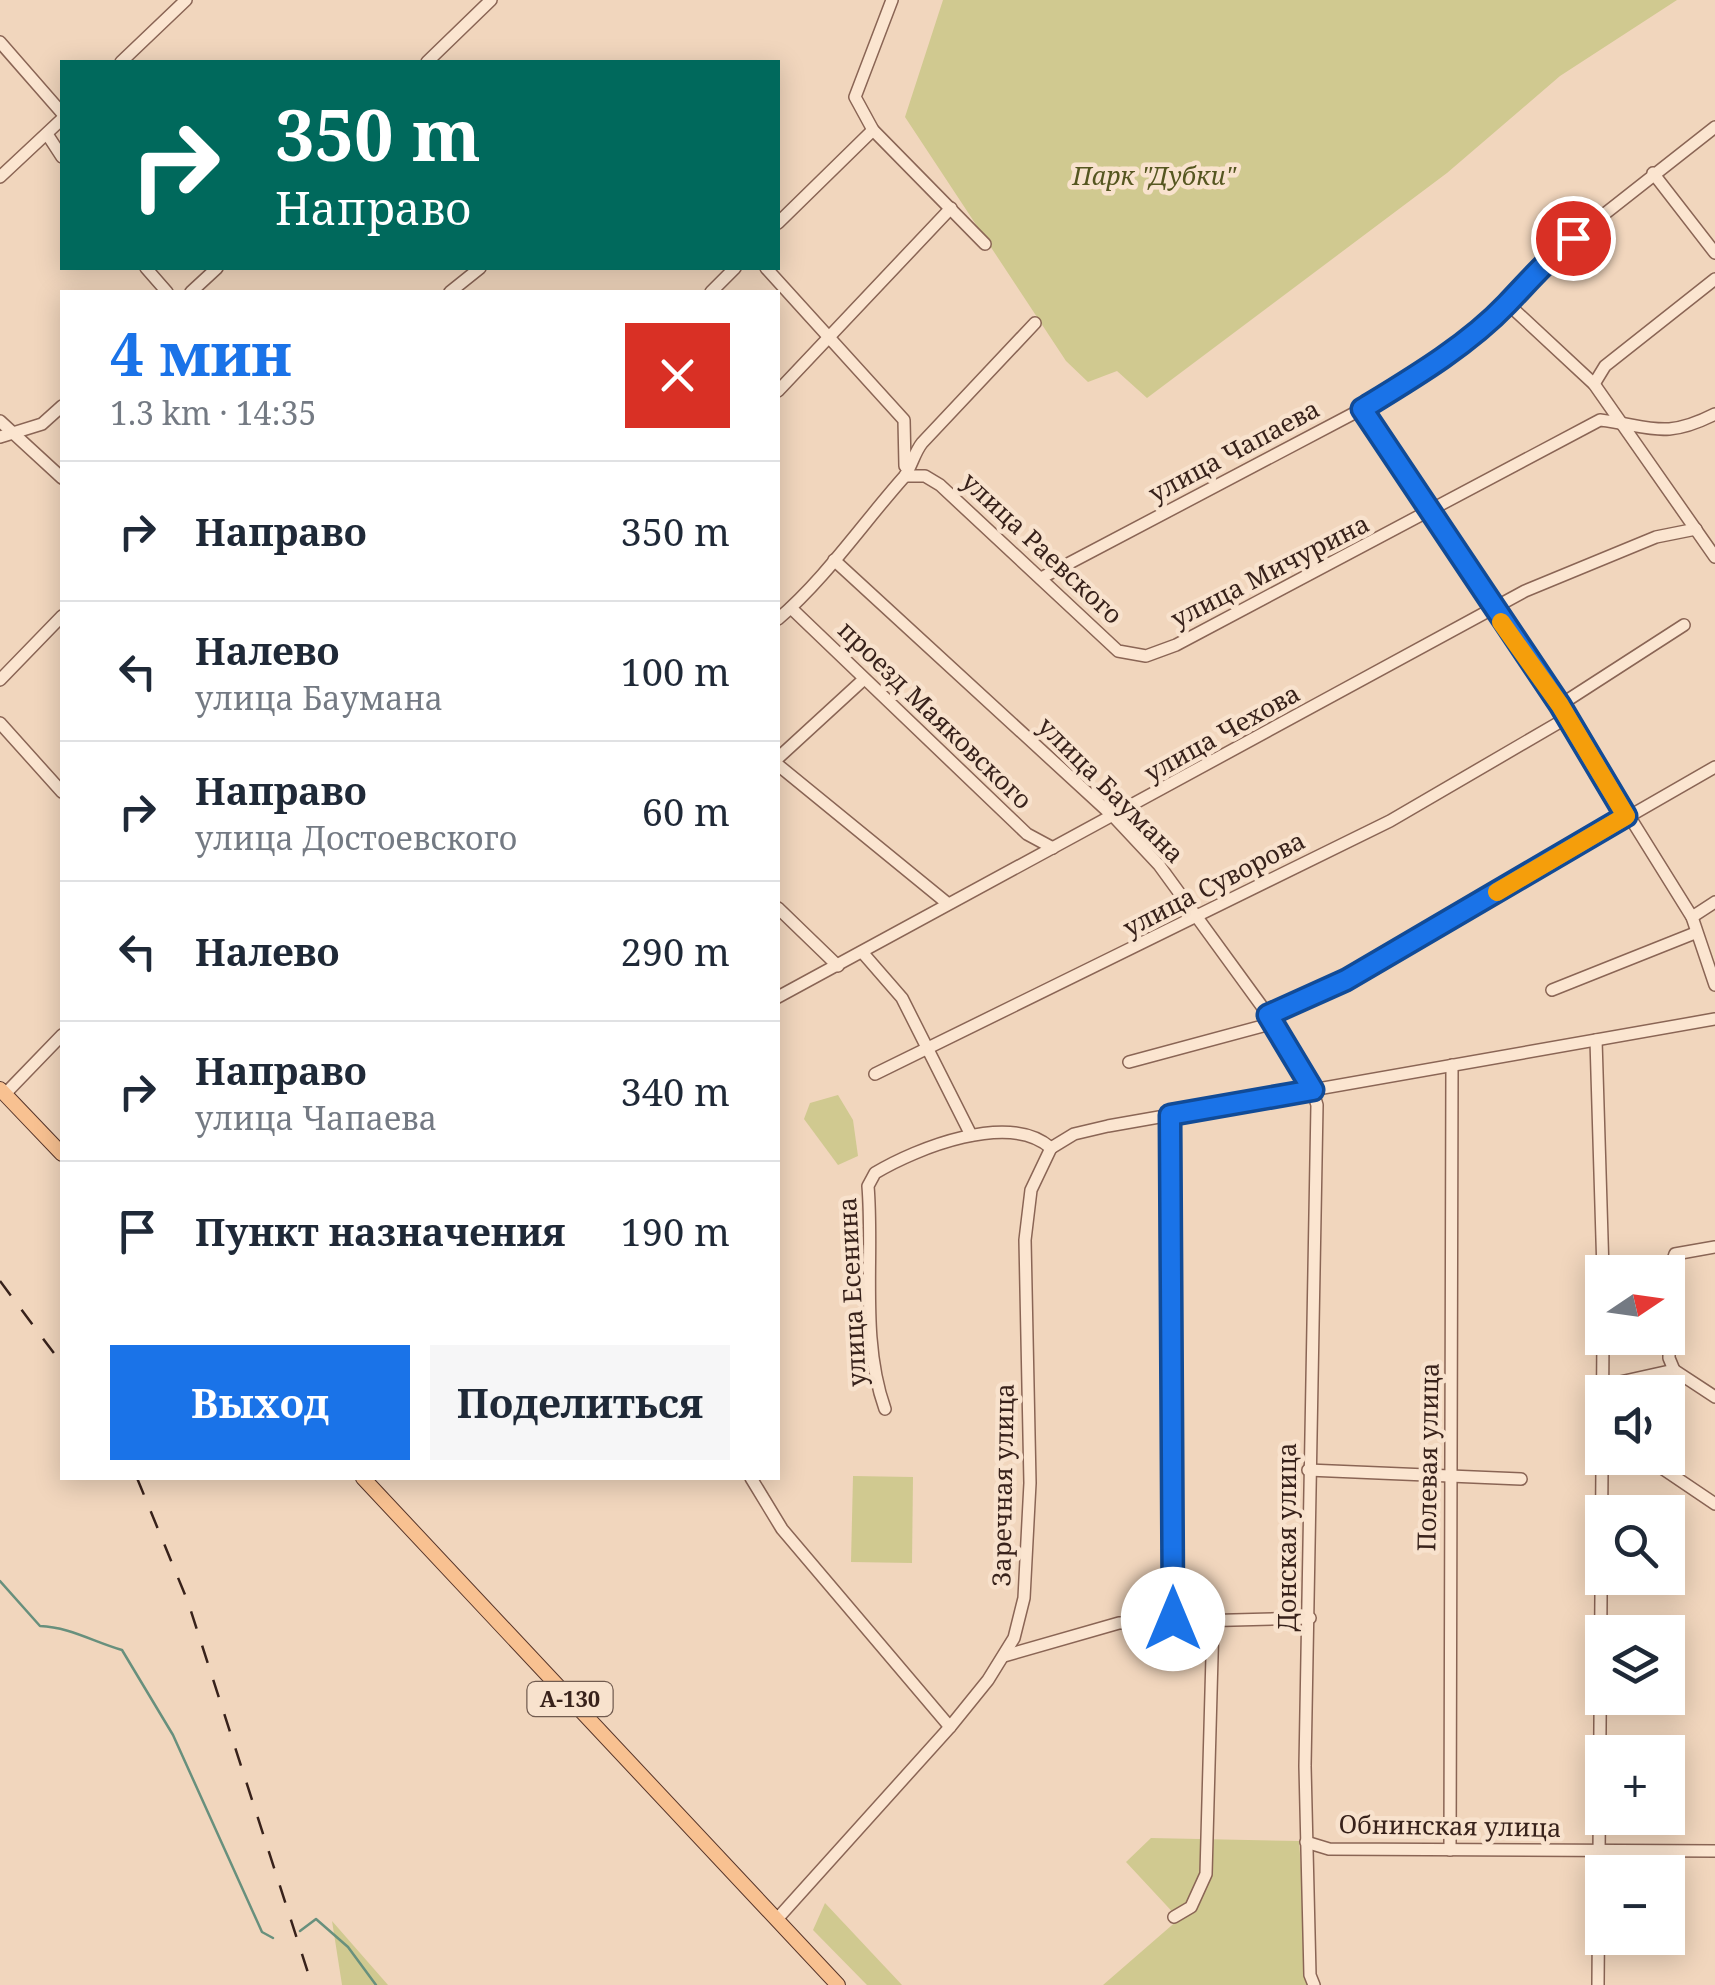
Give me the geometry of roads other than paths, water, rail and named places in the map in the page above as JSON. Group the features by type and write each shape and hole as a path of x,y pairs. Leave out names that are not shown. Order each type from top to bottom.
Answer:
{"main road":[{"path":"2,1092 60,1152"},
{"name":"А-130","path":"365,1480 838,1985"}],"street":[{"path":"123,60 186,0"},
{"path":"428,60 491,0"},
{"path":"892,0 855,97 873,130 984,244"},
{"path":"0,42 60,114"},
{"path":"0,176 60,118"},
{"name":"улица Чапаева","path":"1044,577 1362,409 1416,376 1508,304 1546,260 1715,127"},
{"path":"780,221 873,130"},
{"path":"47,134 60,154"},
{"path":"1653,173 1715,253"},
{"path":"780,390 951,208"},
{"path":"148,270 165,290"},
{"path":"193,290 215,270"},
{"path":"452,290 478,270"},
{"path":"713,290 733,270"},
{"path":"768,270 904,420 906,476"},
{"path":"1594,384 1605,366 1715,279"},
{"path":"1508,304 1594,384 1626,424 1638,451 1715,557"},
{"path":"780,618 834,560 892,485 906,476 911,457 922,443 1034,323"},
{"path":"6,435 42,424 60,408"},
{"path":"1362,409 1492,610 1560,705 1565,719 1692,917 1715,985"},
{"name":"улица Мичурина","path":"1146,656 1176,646 1600,420 1657,432 1682,428 1715,414"},
{"path":"0,421 6,435 60,476"},
{"name":"улица Раевского","path":"906,476 925,476 940,485 1044,577 1118,650 1146,656"},
{"name":"улица Чехова","path":"780,996 1526,592 1656,537 1696,528"},
{"name":"улица Баумана","path":"834,560 1114,818 1160,866 1271,1019 1313,1090"},
{"name":"проезд Маяковского","path":"792,608 1027,834 1053,848"},
{"path":"0,680 60,618"},
{"path":"1560,705 1684,625"},
{"path":"780,759 863,680"},
{"name":"улица Суворова","path":"875,1074 1390,821 1565,719"},
{"path":"0,723 60,790"},
{"path":"780,763 947,903"},
{"path":"1129,1062 1271,1019 1346,980 1715,767"},
{"path":"1692,917 1715,902"},
{"path":"780,910 838,966"},
{"path":"1552,990 1695,933"},
{"path":"862,952 902,998 971,1135 1014,1131 1041,1140 1051,1148 1074,1134 1170,1115 1715,1019"},
{"path":"2,1092 60,1037"},
{"path":"1596,1040 1602,1255"},
{"name":"Полевая улица","path":"1450,1850 1452,1065"},
{"name":"Донская улица","path":"1313,1090 1317,1105 1308,1470 1306,1842 1310,1974 1314,1985"},
{"path":"1170,1115 1173,1619"},
{"name":"улица Есенина","path":"884,1409 875,1381 868,1186 875,1174 971,1135"},
{"name":"Заречная улица","path":"778,1918 950,1727 1004,1656 1024,1598 1030,1484 1025,1240 1031,1190 1051,1148"},
{"path":"1715,1248 1688,1248 1675,1254 1670,1269 1670,1358 1674,1370 1715,1396"},
{"path":"1652,1375 1674,1370"},
{"path":"1308,1470 1521,1480"},
{"path":"1598,1985 1601,1475"},
{"path":"1672,1475 1715,1504"},
{"path":"753,1480 782,1529 950,1727"},
{"path":"1004,1656 1119,1624 1173,1619 1310,1618"},
{"path":"1174,1918 1191,1907 1206,1874 1213,1620"},
{"name":"Обнинская улица","path":"1306,1842 1330,1849 1715,1851"}],"waterway":[{"path":"0,1581 40,1626 122,1650 173,1735 262,1932 273,1938"},
{"path":"300,1931 316,1919 348,1947 376,1985"}],"railway":[{"path":"0,1281 60,1361"},
{"path":"138,1480 188,1602 312,1985"}],"park label":[{"name":"Парк \"Дубки\"","path":"1154,176"}]}
